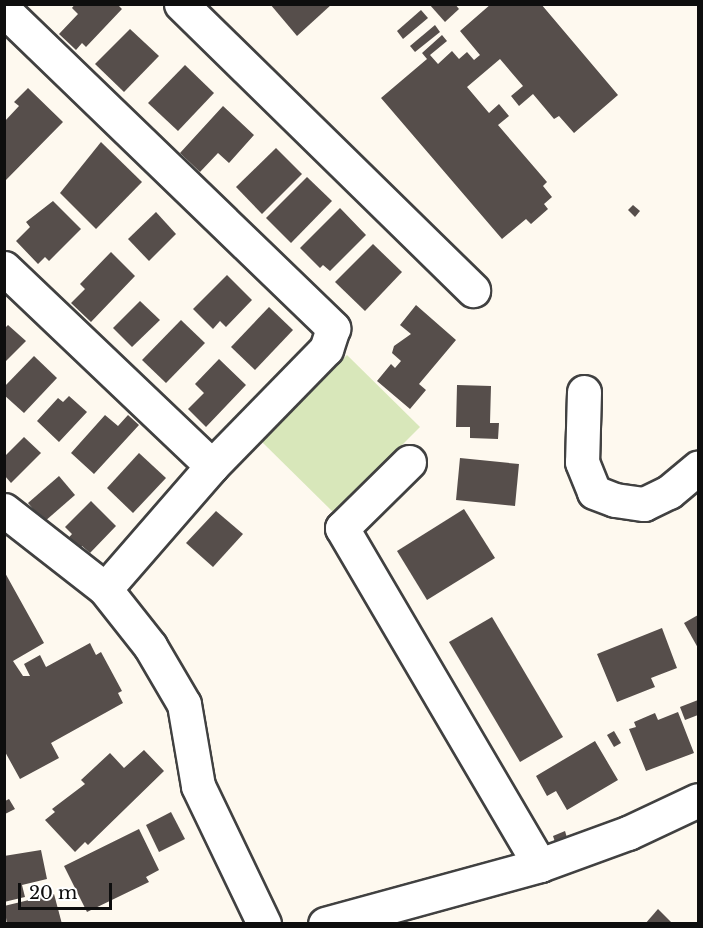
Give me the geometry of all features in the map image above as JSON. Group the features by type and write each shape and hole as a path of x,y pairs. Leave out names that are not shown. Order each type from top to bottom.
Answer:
{"street":[{"path":"181,4 473,290"},
{"path":"4,10 333,328 326,349 212,466 105,589"},
{"path":"4,268 212,466"},
{"path":"584,392 582,462 594,492 615,500 644,504 669,492 699,468"},
{"path":"409,462 342,528 540,865"},
{"path":"4,510 105,589 150,646 184,704 198,786 264,924"},
{"path":"325,924 540,865 628,833 699,800"}],"green space":[{"path":"347,355 420,427 334,513 261,441"}],"building":[{"path":"75,4 117,4 122,9 86,47 82,43 76,50 59,34 78,14 72,8"},
{"path":"270,4 332,4 297,36"},
{"path":"429,4 455,4 459,9 445,22"},
{"path":"491,4 541,4 618,95 574,133 559,116 554,119 533,94 519,106 511,96 523,86 500,59 467,87 489,113 499,104 509,116 498,125 547,182 543,186 552,197 544,204 548,209 531,224 526,219 502,239 381,98 427,59 422,53 442,35 447,41 430,55 438,64 452,51 459,59 467,52 474,60 480,55 460,31"},
{"path":"421,10 428,18 403,39 397,31"},
{"path":"435,25 440,32 415,52 410,46"},
{"path":"130,29 159,56 124,92 95,64"},
{"path":"185,65 214,93 178,131 148,103"},
{"path":"28,88 63,122 4,182 4,122 19,106 14,102"},
{"path":"223,106 254,135 229,163 218,153 200,172 180,153"},
{"path":"101,142 142,182 96,229 60,193"},
{"path":"276,148 302,174 262,214 236,187"},
{"path":"307,177 332,201 291,243 266,218"},
{"path":"53,201 81,229 49,261 45,257 38,264 16,241 30,227 26,222"},
{"path":"633,205 640,211 635,217 628,210"},
{"path":"340,208 366,235 330,271 323,265 320,268 300,248"},
{"path":"156,212 176,234 149,261 128,239"},
{"path":"373,244 402,272 365,311 335,282"},
{"path":"111,252 135,276 91,322 71,303 85,289 80,284"},
{"path":"227,275 252,300 226,327 220,321 213,329 193,309"},
{"path":"140,301 160,320 132,347 113,328"},
{"path":"416,305 456,340 419,384 426,390 410,409 377,381 391,364 395,368 401,361 392,353 394,346 411,334 400,325"},
{"path":"269,307 293,330 255,370 231,347"},
{"path":"181,320 205,343 166,383 142,360"},
{"path":"8,325 26,341 4,363 4,329"},
{"path":"34,356 57,378 24,413 4,395 4,387"},
{"path":"219,359 246,385 206,427 188,409 204,393 195,384"},
{"path":"457,385 491,386 490,423 499,423 498,439 470,438 470,427 456,427"},
{"path":"69,396 87,412 59,442 37,421 58,398 63,402"},
{"path":"105,415 118,426 128,415 139,425 94,474 71,453"},
{"path":"24,437 41,453 11,483 5,476 5,456"},
{"path":"139,453 166,478 133,513 107,488"},
{"path":"460,458 519,464 515,506 456,500"},
{"path":"59,476 75,495 44,522 28,503"},
{"path":"91,501 116,526 90,553 82,546 74,554 64,543 72,534 65,527"},
{"path":"464,509 495,558 427,600 397,551"},
{"path":"216,511 243,534 213,567 186,543"},
{"path":"4,571 44,643 13,661 23,676 30,676 24,664 40,655 46,667 90,643 96,655 101,652 122,691 118,693 123,703 51,743 59,758 20,779 4,750"},
{"path":"698,615 698,648 684,623"},
{"path":"492,617 563,737 520,762 449,642"},
{"path":"662,628 677,668 651,678 655,687 617,702 597,654"},
{"path":"698,700 698,715 685,720 680,707"},
{"path":"678,712 694,753 646,771 629,729 636,727 634,722 655,713 658,720"},
{"path":"614,731 621,743 614,747 607,735"},
{"path":"595,741 618,780 567,810 556,791 547,796 536,776"},
{"path":"144,750 164,771 88,845 85,842 75,852 45,820 55,812 52,809 85,784 81,780 110,753 124,768"},
{"path":"9,799 15,809 5,814 5,801"},
{"path":"171,812 185,839 159,852 146,825"},
{"path":"139,829 159,870 146,877 149,882 87,912 64,866"},
{"path":"565,831 568,841 556,845 553,836"},
{"path":"41,850 47,879 22,885 25,897 4,902 4,856"},
{"path":"54,894 62,924 7,924 4,906"},
{"path":"658,909 673,924 645,924"}]}
